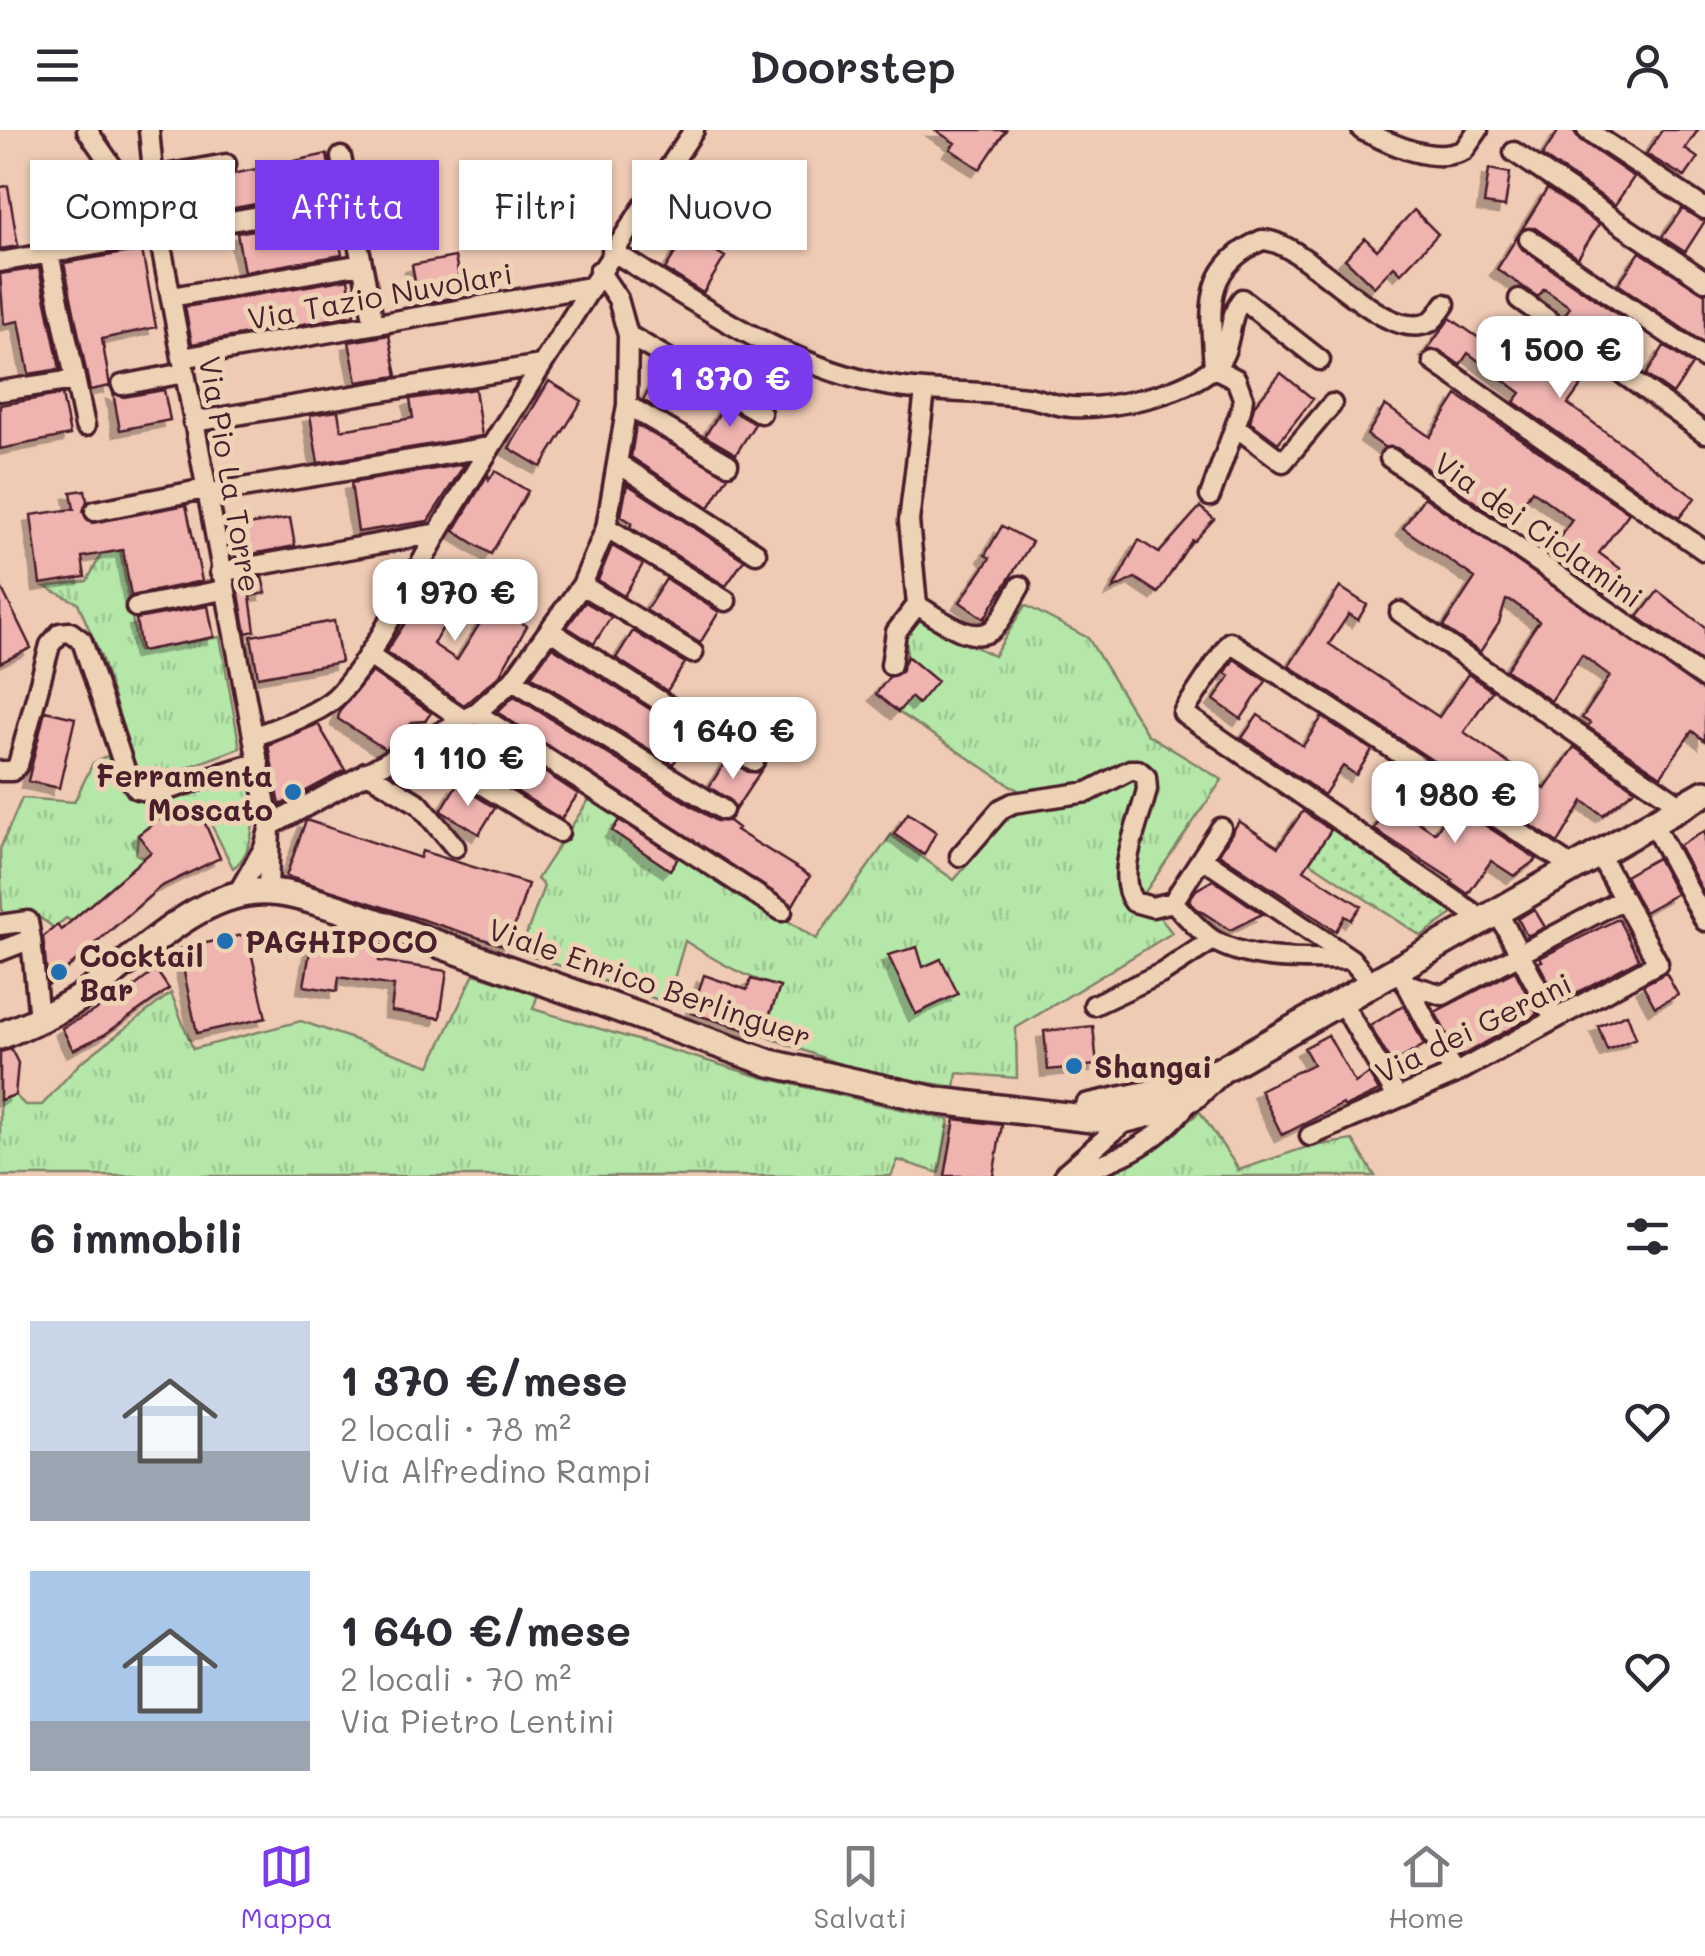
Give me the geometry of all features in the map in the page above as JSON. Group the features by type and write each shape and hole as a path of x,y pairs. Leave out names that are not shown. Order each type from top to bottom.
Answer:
{"main road":[{"path":"1183,1092 1371,983 1402,976 1488,916 1705,792"},
{"name":"Viale Enrico Berlinguer","path":"0,1036 87,993 186,920 236,896 268,892 340,908 770,1063 939,1101 1092,1119 1115,1112 1170,1108 1183,1092"}],"street":[{"path":"87,130 108,160"},
{"name":"Via Pio La Torre","path":"149,130 152,160"},
{"path":"254,737 307,714 338,695 368,654 594,279 694,130"},
{"path":"1362,130 1404,148 1440,156 1464,150 1478,130"},
{"path":"1588,130 1705,208"},
{"path":"1514,152 1705,281"},
{"path":"1214,368 1212,290 1226,267 1262,240 1278,242 1350,296 1403,323 1434,320 1446,304"},
{"path":"1529,240 1705,359"},
{"path":"0,262 71,250"},
{"name":"Via Pio La Torre","path":"162,250 270,826 268,892"},
{"path":"359,250 374,324"},
{"path":"612,251 787,354 854,378 925,391 1028,397 1072,407 1135,402 1214,368 1223,357 1234,309 1242,299 1320,360"},
{"path":"49,254 84,426"},
{"path":"170,298 362,264"},
{"path":"236,896 264,848 270,826 470,716 513,680 582,585 606,527 627,404 628,334 618,300 594,279"},
{"name":"Via Tazio Nuvolari","path":"122,385 183,365 594,279"},
{"path":"1519,299 1705,433"},
{"path":"628,334 761,413"},
{"path":"1433,361 1705,551"},
{"path":"193,422 541,365"},
{"path":"1210,496 1243,398 1236,379 1214,368"},
{"path":"0,391 74,380"},
{"path":"890,665 896,632 917,605 909,522 925,391"},
{"path":"627,404 728,464"},
{"path":"1236,426 1284,462 1332,404"},
{"path":"95,511 490,448"},
{"name":"Via dei Ciclamini","path":"1390,458 1705,680"},
{"path":"619,464 756,553"},
{"path":"606,527 726,601"},
{"path":"136,607 222,581 438,533"},
{"path":"582,585 694,653"},
{"path":"917,605 966,632 986,633 994,629 1020,586"},
{"path":"1400,612 1683,807"},
{"path":"549,630 754,761"},
{"path":"0,772 12,771 18,765 50,645 60,633 70,632 82,642 127,776 138,789 156,793 259,762"},
{"path":"1554,1019 1519,954 1488,916 1472,912 1183,713 1230,642 1564,861 1570,871"},
{"path":"368,654 782,911"},
{"path":"513,680 723,810"},
{"path":"417,745 559,832"},
{"path":"960,856 1001,809 1028,801 1072,797 1134,769 1146,777 1147,789 1125,872 1126,890 1129,897 1142,905 1162,906 1173,902 1221,828"},
{"path":"366,772 419,804 455,848"},
{"path":"1653,824 1705,921"},
{"path":"1402,976 1443,995 1624,899 1599,854"},
{"path":"1202,858 1352,958 1371,983"},
{"name":"Via dei Gerani","path":"1310,1136 1454,1074 1658,963 1624,899"},
{"path":"1173,902 1213,940 1272,958 1352,958"},
{"path":"0,925 28,921 39,1019"},
{"path":"0,951 31,939"},
{"path":"1094,1004 1162,973 1213,940"},
{"path":"1402,976 1454,1074"},
{"path":"1341,1001 1396,1097"},
{"path":"1064,1176 1128,1155 1165,1128 1183,1092"},
{"path":"1064,1176 1115,1112 1132,1134 1128,1155"}],"green space":[{"path":"120,550 138,651 220,637 240,748 148,782 135,766 101,657 78,603 45,587 87,581 102,553"},
{"path":"1025,605 1088,638 1147,734 1222,780 1143,895 1172,933 1016,1028 1017,1078 957,1073 955,1087 860,1072 763,1035 780,987 731,968 685,941 667,1003 520,952 544,886 537,879 592,795 816,939 891,835 954,880 1005,821 1022,811 1045,808 898,712 911,697 919,703 936,681 907,656 905,611 994,656"},
{"path":"107,756 118,780 135,796 235,775 250,782 252,828 241,861 233,868 202,806 168,821 162,816 138,835 136,854 144,858 71,921 66,918 54,928 30,914 2,913 0,849 22,798 74,802 93,763"},
{"path":"1332,828 1457,911 1421,936 1310,862"},
{"path":"474,974 538,994 533,1009 761,1077 949,1120 939,1173 898,1160 891,1176 0,1176 0,1100 15,1095 25,1105 42,1105 79,1064 171,993 193,1049 301,1021 430,1066"},
{"path":"1200,1112 1239,1170 1307,1147 1353,1140 1375,1176 1106,1176 1140,1157"}],"building":[{"path":"935,130 1006,130 980,169 950,149 955,143"},
{"path":"1559,130 1573,130 1580,140 1634,177 1615,205 1542,156"},
{"path":"1662,130 1698,130 1685,149 1698,158 1685,177 1646,154"},
{"path":"327,154 328,160 299,160"},
{"path":"255,169 255,204 235,208 235,174"},
{"path":"1489,169 1510,173 1505,207 1484,204"},
{"path":"8,186 18,246 0,249 0,187"},
{"path":"1547,189 1599,224 1578,258 1535,228 1522,229"},
{"path":"1682,209 1705,221 1685,252 1662,237"},
{"path":"1414,210 1438,234 1401,273 1394,266 1374,287 1345,259 1365,238 1377,250"},
{"path":"255,230 255,250 341,250 342,255 244,272 237,233"},
{"path":"1517,237 1522,249 1630,323 1616,343 1587,322 1582,329 1564,316 1570,307 1544,289 1538,297 1497,269"},
{"path":"142,250 156,327 102,339 110,386 90,390 64,263"},
{"path":"677,250 714,250 725,257 703,293 665,269"},
{"path":"1640,252 1705,294 1705,344 1618,284"},
{"path":"455,257 463,296 419,304 412,265"},
{"path":"39,268 60,369 29,374 19,321 4,324 0,274"},
{"path":"348,279 354,315 192,344 185,307"},
{"path":"1450,318 1502,354 1526,320 1594,368 1568,404 1695,498 1679,518 1514,402 1521,393 1468,353 1460,365 1439,350 1427,350"},
{"path":"389,335 397,376 357,382 349,342"},
{"path":"1664,346 1692,365 1673,394 1646,375"},
{"path":"660,372 683,387 667,414 643,400"},
{"path":"1281,373 1313,399 1278,443 1250,422 1254,406"},
{"path":"549,381 582,401 541,467 509,448"},
{"path":"475,389 482,436 318,463 310,415 338,411 341,430 413,418 410,399"},
{"path":"164,390 170,420 120,430 113,393 124,397"},
{"path":"65,394 62,395 70,435 0,449 0,405"},
{"path":"1457,395 1629,513 1599,553 1621,569 1605,594 1548,554 1572,520 1532,490 1508,525 1397,448 1384,447 1367,435 1385,405 1430,437"},
{"path":"724,406 755,424 736,454 705,436"},
{"path":"636,425 728,476 709,508 631,457"},
{"path":"465,464 428,521 358,532 351,483"},
{"path":"495,471 528,491 491,554 454,531 488,474 489,480"},
{"path":"627,484 744,560 726,586 630,527 632,523 621,516"},
{"path":"85,490 83,512 92,523 186,505 202,581 131,596 123,550 82,557 85,577 40,584 31,515 74,509 71,492"},
{"path":"1424,497 1705,691 1705,741 1692,731 1661,776 1588,727 1590,723 1582,718 1610,676 1582,655 1551,701 1506,670 1539,621 1513,602 1506,600 1499,623 1480,652 1443,627 1475,578 1403,528"},
{"path":"1200,507 1214,519 1192,540 1158,593 1135,578 1113,589 1139,540 1159,553"},
{"path":"290,518 295,546 235,557 230,528"},
{"path":"1002,526 1032,542 984,619 960,602 990,558 985,555"},
{"path":"612,546 643,564 624,596 598,580"},
{"path":"437,574 465,592 433,644 457,660 492,604 527,626 499,676 464,705 386,652"},
{"path":"262,577 266,593 250,596 255,631 246,633 237,583"},
{"path":"666,579 719,612 700,643 646,610"},
{"path":"0,585 31,648 0,663"},
{"path":"1340,587 1367,605 1358,620 1349,614 1329,644 1439,717 1468,674 1492,691 1464,732 1545,789 1574,747 1635,789 1603,815 1583,801 1558,843 1289,666"},
{"path":"1658,591 1705,627 1705,664 1638,617"},
{"path":"585,602 611,617 594,644 567,627"},
{"path":"208,606 214,637 141,651 136,619"},
{"path":"334,621 341,662 258,677 251,636"},
{"path":"633,631 685,663 667,691 616,658"},
{"path":"552,647 686,732 677,746 683,750 673,764 531,676"},
{"path":"907,656 937,681 918,704 911,697 898,712 876,694 889,677 901,672"},
{"path":"1234,659 1266,681 1241,719 1214,700 1230,676 1225,673"},
{"path":"372,672 431,713 425,721 412,722 385,749 338,719 340,710"},
{"path":"514,696 716,821 729,821 736,830 810,876 793,905 497,712"},
{"path":"45,711 75,718 59,788 28,781"},
{"path":"1258,715 1303,746 1322,717 1372,750 1356,775 1343,766 1324,795 1242,738"},
{"path":"318,724 345,770 280,805 268,745"},
{"path":"505,746 578,794 561,819 487,773"},
{"path":"727,759 748,772 760,772 735,810 730,800 709,787"},
{"path":"457,784 495,808 479,834 441,811"},
{"path":"1391,804 1435,833 1454,805 1537,859 1514,876 1491,861 1468,894 1374,829"},
{"path":"198,807 220,858 160,887 48,985 43,937 57,925 61,930 151,852 138,835 163,816 168,821"},
{"path":"1303,811 1331,830 1304,870 1361,906 1351,920 1345,916 1336,931 1219,854 1239,821 1278,847"},
{"path":"908,813 936,832 924,855 894,834"},
{"path":"306,820 420,858 422,851 528,884 508,947 286,876"},
{"path":"619,820 678,858 670,870 612,831"},
{"path":"1705,831 1705,895 1679,846"},
{"path":"1657,858 1676,894 1644,912 1625,876"},
{"path":"1213,880 1262,914 1230,930 1196,908 1189,900 1196,890"},
{"path":"1534,909 1545,927 1527,936 1518,919"},
{"path":"1618,919 1639,959 1559,1002 1538,962 1542,961 1540,958"},
{"path":"247,934 266,1018 197,1033 179,949"},
{"path":"313,934 381,945 379,961 447,971 440,1018 391,1011 394,986 339,977 337,991 304,986"},
{"path":"917,947 923,967 941,959 958,994 916,1014 888,955"},
{"path":"156,970 169,989 104,1035 73,1050 62,1028 122,996"},
{"path":"1515,971 1537,1014 1459,1057 1435,1012"},
{"path":"1666,973 1678,995 1655,1007 1643,985"},
{"path":"704,975 747,990 751,979 780,987 762,1035 691,1013"},
{"path":"1404,1005 1424,1045 1392,1064 1370,1026"},
{"path":"1627,1014 1636,1038 1607,1050 1598,1026"},
{"path":"1093,1026 1097,1065 1048,1070 1044,1031"},
{"path":"1328,1035 1355,1083 1369,1074 1379,1091 1345,1107 1343,1104 1282,1135 1260,1090 1313,1064 1304,1048"},
{"path":"11,1049 18,1063 15,1095 0,1100 0,1052"},
{"path":"955,1119 1002,1125 993,1176 945,1176"}],"place":[{"name":"Ferramenta Moscato","path":"293,792"},
{"name":"PAGHIPOCO","path":"225,941"},
{"name":"Cocktail Bar","path":"59,972"},
{"name":"Shangai","path":"1074,1066"}]}
